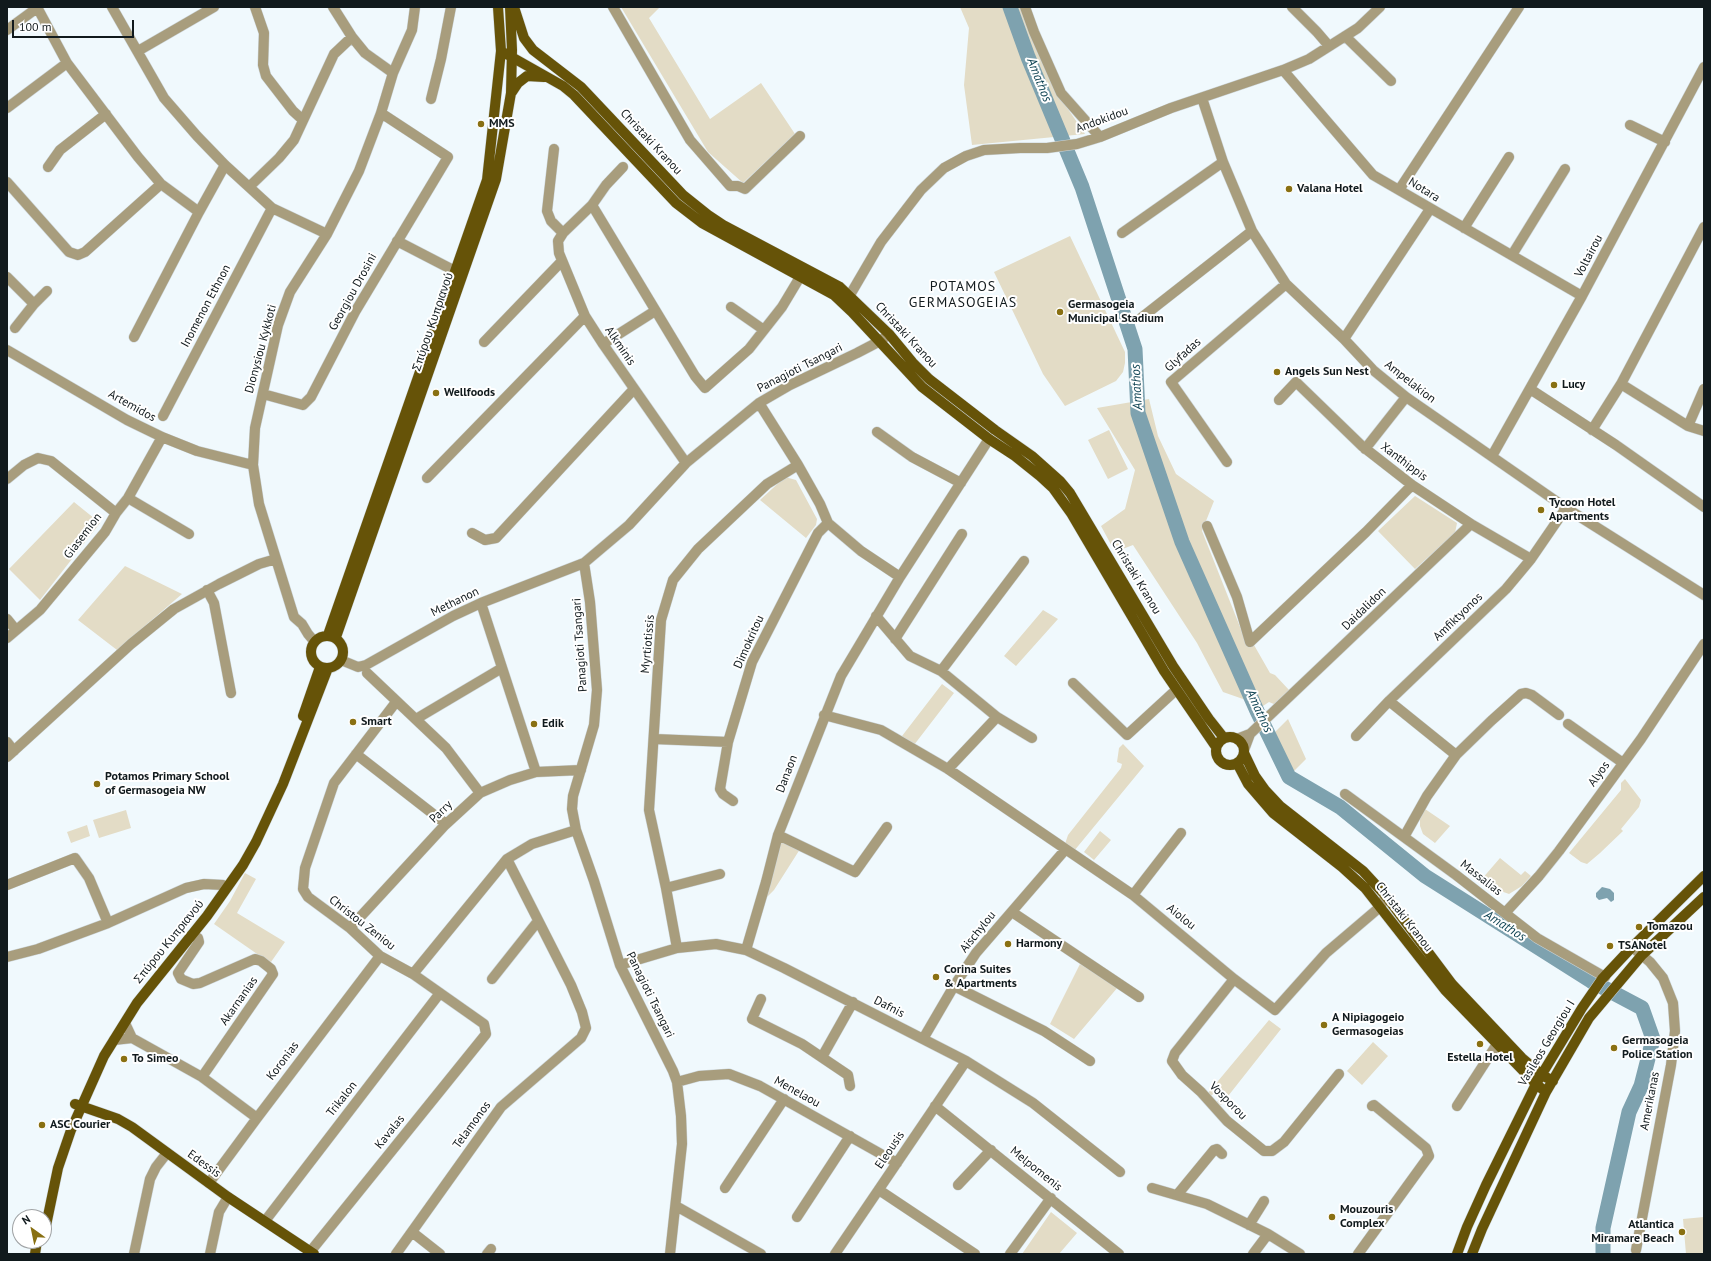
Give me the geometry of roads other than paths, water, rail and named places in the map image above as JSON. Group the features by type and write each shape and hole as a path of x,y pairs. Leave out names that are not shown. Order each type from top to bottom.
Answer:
{"main road":[{"name":"Σπύρου Κυπριανού","path":"332,636 496,179 511,93 512,58 510,7"},
{"name":"Christaki Kranou","path":"514,7 524,38 533,50 581,87 683,195 723,225 827,280 850,295 889,334 913,363 935,384 1032,456 1060,480 1070,493 1173,666 1208,719 1224,738"},
{"name":"Σπύρου Κυπριανού","path":"332,636 487,180 501,51 497,8"},
{"name":"Christaki Kranou","path":"501,51 548,77 574,95 676,203 693,217 718,233 834,295 880,341 922,387 1040,476 1062,499 1176,690 1216,747"},
{"path":"511,93 518,83 527,76 548,77"},
{"path":"323,636 332,636 342,644 344,649 341,660 333,667 324,668 311,657 310,651 314,641 323,636"},
{"name":"Σπύρου Κυπριανού","path":"44,1209 53,1166 99,1054 132,1000 203,913 238,864 278,782 324,668"},
{"name":"Σπύρου Κυπριανού","path":"49,1209 58,1168 78,1105 104,1056 137,1003 208,916 244,865 256,842 293,759 324,668"},
{"path":"1229,737 1237,739 1243,745 1244,752 1237,763 1228,765 1221,762 1216,756 1216,747 1218,742 1224,738 1229,737"},
{"name":"Christaki Kranou","path":"1244,752 1255,776 1265,790 1280,806 1363,871 1386,896 1452,984 1522,1058 1542,1075 1553,1081"},
{"name":"Christaki Kranou","path":"1237,763 1248,784 1273,813 1356,880 1380,907 1445,990 1536,1084 1546,1092"},
{"name":"Vasileos Georgiou I","path":"1457,1254 1467,1227 1486,1185 1536,1084 1586,1003 1604,978 1632,947 1704,876"},
{"name":"Vasileos Georgiou I","path":"1472,1254 1482,1229 1546,1092 1589,1018 1615,985 1642,955 1704,896"},
{"name":"Edessis","path":"78,1105 118,1120 132,1127 228,1197 312,1253"}],"street":[{"path":"112,7 164,98 225,165 272,208 327,234"},
{"path":"138,51 214,7"},
{"path":"255,7 264,32 264,65 266,76 303,120"},
{"path":"333,7 352,37 365,53 393,73"},
{"name":"Dionysiou Kykkoti","path":"314,641 302,624 294,617 259,504 253,466 255,428 278,325 290,292 327,234 359,171 381,113 393,73 412,30 415,7"},
{"path":"431,99 442,59 451,7"},
{"path":"613,7 690,140 730,186 738,186 744,189 800,136"},
{"path":"1026,7 1034,32 1061,93 1100,137"},
{"path":"1292,7 1329,46"},
{"name":"Andokidou","path":"850,295 881,242 921,190 944,168 966,156 984,150 1047,148 1078,144 1100,137 1172,108 1283,70 1309,59 1358,28 1380,7"},
{"path":"1399,190 1519,7"},
{"path":"7,30 37,8 67,64 161,184 199,212"},
{"path":"1345,36 1390,81"},
{"path":"248,187 279,158 294,140 334,54 352,37"},
{"path":"7,108 67,64"},
{"name":"Voltairou","path":"1492,456 1582,296 1665,142 1701,80 1704,67"},
{"name":"Notara","path":"1283,70 1373,175 1582,296"},
{"name":"Ampelakion","path":"1202,98 1223,162 1252,231 1286,284 1344,339 1373,370 1406,397 1566,508 1704,594"},
{"name":"Georgiou Drosini","path":"263,394 303,404 311,397 355,312 448,157 381,113"},
{"path":"48,167 60,150 106,114"},
{"path":"1630,125 1665,142"},
{"path":"554,149 547,211 551,221 563,233 592,205 606,184 623,167"},
{"path":"1464,228 1509,157"},
{"path":"1122,234 1223,162"},
{"path":"134,337 225,165"},
{"path":"1512,255 1564,169"},
{"path":"7,182 69,252 78,255 86,252 161,184"},
{"path":"592,205 654,311 695,376 706,388 750,349 782,307 800,277"},
{"name":"Inomenon Ethnon","path":"162,416 272,208"},
{"path":"1344,339 1430,209"},
{"path":"1592,430 1621,384 1704,227"},
{"path":"1141,318 1252,231"},
{"name":"Alkminis","path":"563,233 558,241 559,253 585,316 686,463"},
{"path":"397,241 455,272"},
{"path":"484,342 562,262"},
{"path":"7,277 34,304"},
{"name":"Glyfadas","path":"1227,462 1171,382 1286,284"},
{"path":"15,328 34,304 47,291"},
{"path":"732,307 764,330"},
{"path":"603,344 654,311"},
{"path":"427,478 585,316"},
{"name":"Panagioti Tsangari","path":"670,1254 682,1144 681,1116 677,1082 673,1071 620,965 594,880 576,830 572,809 573,796 594,725 597,690 590,602 584,563 628,524 686,463 759,403 790,385 880,341 889,334"},
{"name":"Artemidos","path":"7,350 126,420 162,437 197,451 253,466"},
{"name":"Xanthippis","path":"1279,400 1296,382 1365,449 1412,485 1471,524 1531,559"},
{"path":"1621,384 1688,426 1704,431"},
{"path":"472,533 485,540 496,538 634,389"},
{"path":"1530,389 1704,507"},
{"path":"1688,426 1704,390"},
{"path":"1365,449 1406,397"},
{"path":"759,403 798,465 820,504 828,523 861,551 900,577"},
{"path":"877,432 912,457 961,483"},
{"name":"Giasemion","path":"7,638 40,610 105,532 116,513 128,498 162,437"},
{"name":"Danaon","path":"746,950 778,835 840,676 900,577 989,439"},
{"path":"7,480 24,465 38,458 51,461 116,513"},
{"name":"Myrtiotissis","path":"677,948 649,810 661,620 674,580 698,549 767,484 798,465"},
{"path":"1207,526 1237,597 1250,642 1366,532 1412,485"},
{"path":"128,498 189,534"},
{"name":"Amfiktyonos","path":"1356,736 1389,701 1506,589 1531,559 1566,508"},
{"name":"Dimokritou","path":"734,801 723,794 720,789 728,742 752,662 818,533 828,523"},
{"name":"Daidalidon","path":"1250,734 1471,524"},
{"path":"895,639 962,534"},
{"path":"7,742 10,754 105,670 131,644 174,609 207,590 259,564 276,559"},
{"path":"941,671 1024,560"},
{"name":"Methanon","path":"341,660 358,668 452,616 481,603 584,563"},
{"path":"207,590 214,603 231,693"},
{"path":"481,603 536,772"},
{"path":"876,616 910,656 941,671 997,717 1032,738"},
{"path":"7,619 16,630"},
{"name":"Alyos","path":"1506,914 1539,876 1641,739 1704,644"},
{"path":"416,719 502,668"},
{"path":"368,673 396,702 446,748 480,793"},
{"path":"1073,683 1127,735 1176,690"},
{"path":"1404,837 1427,796 1456,755 1490,721 1521,694 1526,693 1532,695 1559,715"},
{"path":"1389,701 1456,755"},
{"name":"Christou Zeniou","path":"396,702 334,783 305,868 302,884 308,897 350,928 380,956 413,974 485,1027"},
{"name":"Aiolou","path":"824,715 881,730 948,769 1133,895 1234,979 1275,1010 1326,953 1380,907"},
{"path":"948,769 997,717"},
{"path":"1568,724 1623,763"},
{"path":"1237,739 1250,734"},
{"path":"1244,752 1250,734"},
{"path":"654,739 728,742"},
{"path":"356,754 446,824"},
{"name":"Parry","path":"350,928 446,824 480,793 510,780 536,772 581,770"},
{"name":"Massalias","path":"1345,794 1537,938 1604,978"},
{"path":"778,835 854,872 886,827"},
{"path":"413,974 507,859 532,844 576,830"},
{"path":"1133,895 1181,833"},
{"name":"Aischylou","path":"923,1039 954,986 976,953 1065,850"},
{"path":"7,885 75,858 89,878 108,923"},
{"path":"492,979 538,921 507,859"},
{"path":"666,888 720,874"},
{"path":"7,957 38,949 108,923 186,888 204,884 223,885"},
{"path":"1380,907 1386,896"},
{"path":"1012,912 1139,997"},
{"name":"Telamonos","path":"396,1254 501,1107 581,1038 586,1028 582,1012 571,985 538,921"},
{"name":"Akarnanias","path":"192,935 198,938 199,942 178,973 181,979 192,984 200,983 255,959 261,961 271,969 273,974 202,1077"},
{"name":"Dafnis","path":"620,965 677,948 716,944 746,950 853,1002 966,1061 1033,1103 1120,1172"},
{"name":"Amerikanas","path":"1632,947 1650,962 1663,978 1673,1003 1675,1031 1636,1250"},
{"name":"Koronias","path":"209,1183 380,956"},
{"name":"Vosporou","path":"1234,979 1175,1053 1172,1061 1182,1075 1201,1092 1227,1121 1264,1151 1272,1150 1284,1142 1339,1074"},
{"path":"954,986 1044,1031 1090,1061"},
{"name":"Trikalon","path":"265,1221 440,993"},
{"path":"761,999 752,1019 802,1044 822,1057 848,1075 850,1086"},
{"path":"822,1057 853,1002"},
{"path":"125,1023 132,1038"},
{"name":"Kavalas","path":"312,1253 486,1034 485,1027"},
{"path":"114,1040 132,1038 202,1077 257,1118"},
{"path":"1457,1106 1497,1044"},
{"name":"Eleousis","path":"840,1252 896,1164 966,1061"},
{"name":"Menelaou","path":"677,1082 699,1076 729,1074 760,1086 850,1136 896,1164"},
{"path":"725,1188 784,1099"},
{"path":"1358,1254 1429,1156 1426,1148 1374,1105 1372,1106"},
{"name":"Melpomenis","path":"935,1106 1052,1198 1119,1254"},
{"path":"797,1217 850,1136"},
{"path":"958,1185 991,1150"},
{"path":"1177,1195 1214,1150 1217,1150 1222,1154"},
{"path":"134,1254 150,1179 156,1167 167,1153"},
{"path":"1152,1188 1207,1204 1268,1234 1300,1254"},
{"path":"879,1190 975,1254"},
{"path":"210,1254 219,1212 228,1197"},
{"path":"1010,1254 1052,1198"},
{"path":"1249,1225 1264,1201"},
{"path":"676,1206 761,1254"},
{"path":"412,1232 440,1254"},
{"path":"1253,1254 1268,1234"}],"water":[{"path":"1602,887 1610,889 1614,893 1614,900 1611,902 1607,898 1599,900 1596,897 1596,893"}],"waterway":[{"name":"Amathos","path":"1010,7 1028,57 1082,187 1135,349 1138,413 1182,542 1257,711 1289,777 1340,807 1425,876 1591,981 1642,1008 1653,1039 1641,1086 1629,1112 1603,1228 1603,1254"}],"place":[{"name":"MMS","path":"481,124"},
{"name":"Valana Hotel","path":"1289,189"},
{"name":"Germasogeia Municipal Stadium","path":"1060,312"},
{"name":"Angels Sun Nest","path":"1277,372"},
{"name":"Lucy","path":"1554,385"},
{"name":"Wellfoods","path":"436,393"},
{"name":"Tycoon Hotel Apartments","path":"1541,510"},
{"name":"Smart","path":"353,722"},
{"name":"Edik","path":"534,724"},
{"name":"Potamos Primary School of Germasogeia NW","path":"97,784"},
{"name":"Tomazou","path":"1639,927"},
{"name":"Harmony","path":"1008,944"},
{"name":"TSANotel","path":"1610,946"},
{"name":"Corina Suites & Apartments","path":"936,977"},
{"name":"A Nipiagogeio Germasogeias","path":"1324,1025"},
{"name":"Estella Hotel","path":"1480,1044"},
{"name":"Germasogeia Police Station","path":"1614,1048"},
{"name":"To Simeo","path":"124,1059"},
{"name":"ASC Courier","path":"42,1125"},
{"name":"Mouzouris Complex","path":"1332,1217"},
{"name":"Atlantica Miramare Beach","path":"1682,1232"}],"district":[{"name":"POTAMOS GERMASOGEIAS","path":"963,296"}]}
